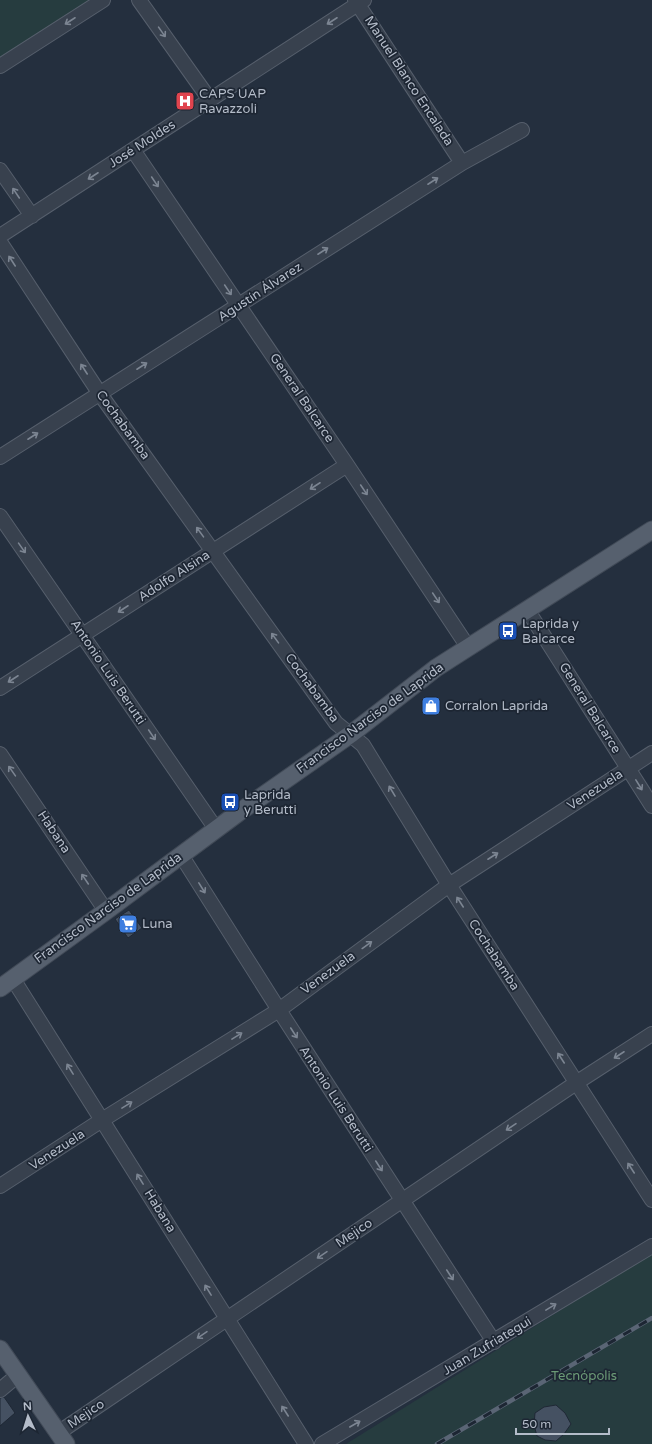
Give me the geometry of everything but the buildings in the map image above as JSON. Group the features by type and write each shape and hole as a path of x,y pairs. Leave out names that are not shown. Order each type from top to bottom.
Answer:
{"main road":[{"name":"Francisco Narciso de Laprida","path":"6,983 216,829 351,734 436,668 652,530"},
{"path":"0,1349 62,1438"}],"street":[{"path":"0,66 103,0"},
{"path":"139,0 210,100"},
{"name":"José Moldes","path":"0,236 210,100 359,1"},
{"name":"Manuel Blanco Encalada","path":"359,1 462,162"},
{"name":"Agustín Álvarez","path":"0,457 462,162 522,130"},
{"name":"General Balcarce","path":"133,150 347,465 468,647"},
{"path":"0,170 32,216"},
{"name":"Cochabamba","path":"0,242 100,394 336,723 363,745 449,885 652,1200"},
{"name":"Adolfo Alsina","path":"0,688 347,465"},
{"name":"Antonio Luis Berutti","path":"0,516 216,829"},
{"name":"General Balcarce","path":"528,610 652,806"},
{"name":"Venezuela","path":"0,1186 102,1120 279,1010 449,885 652,753"},
{"name":"Habana","path":"0,754 106,911"},
{"name":"Antonio Luis Berutti","path":"181,855 279,1010 494,1342"},
{"name":"Habana","path":"6,983 102,1120 306,1444"},
{"name":"Mejico","path":"62,1438 226,1319 576,1083 652,1034"},
{"name":"Juan Zufriategui","path":"322,1444 652,1246"},
{"path":"0,1390 18,1376"}],"green space":[{"path":"0,0 96,0 0,60"},
{"name":"Tecnópolis","path":"652,1253 652,1444 346,1444"}],"railway":[{"path":"437,1444 652,1318"}],"place":[{"name":"CAPS UAP Ravazzoli","path":"185,101"},
{"name":"Laprida y Balcarce","path":"508,631"},
{"name":"Corralon Laprida","path":"431,706"},
{"name":"Laprida y Berutti","path":"230,802"},
{"name":"Luna","path":"128,924"}]}
